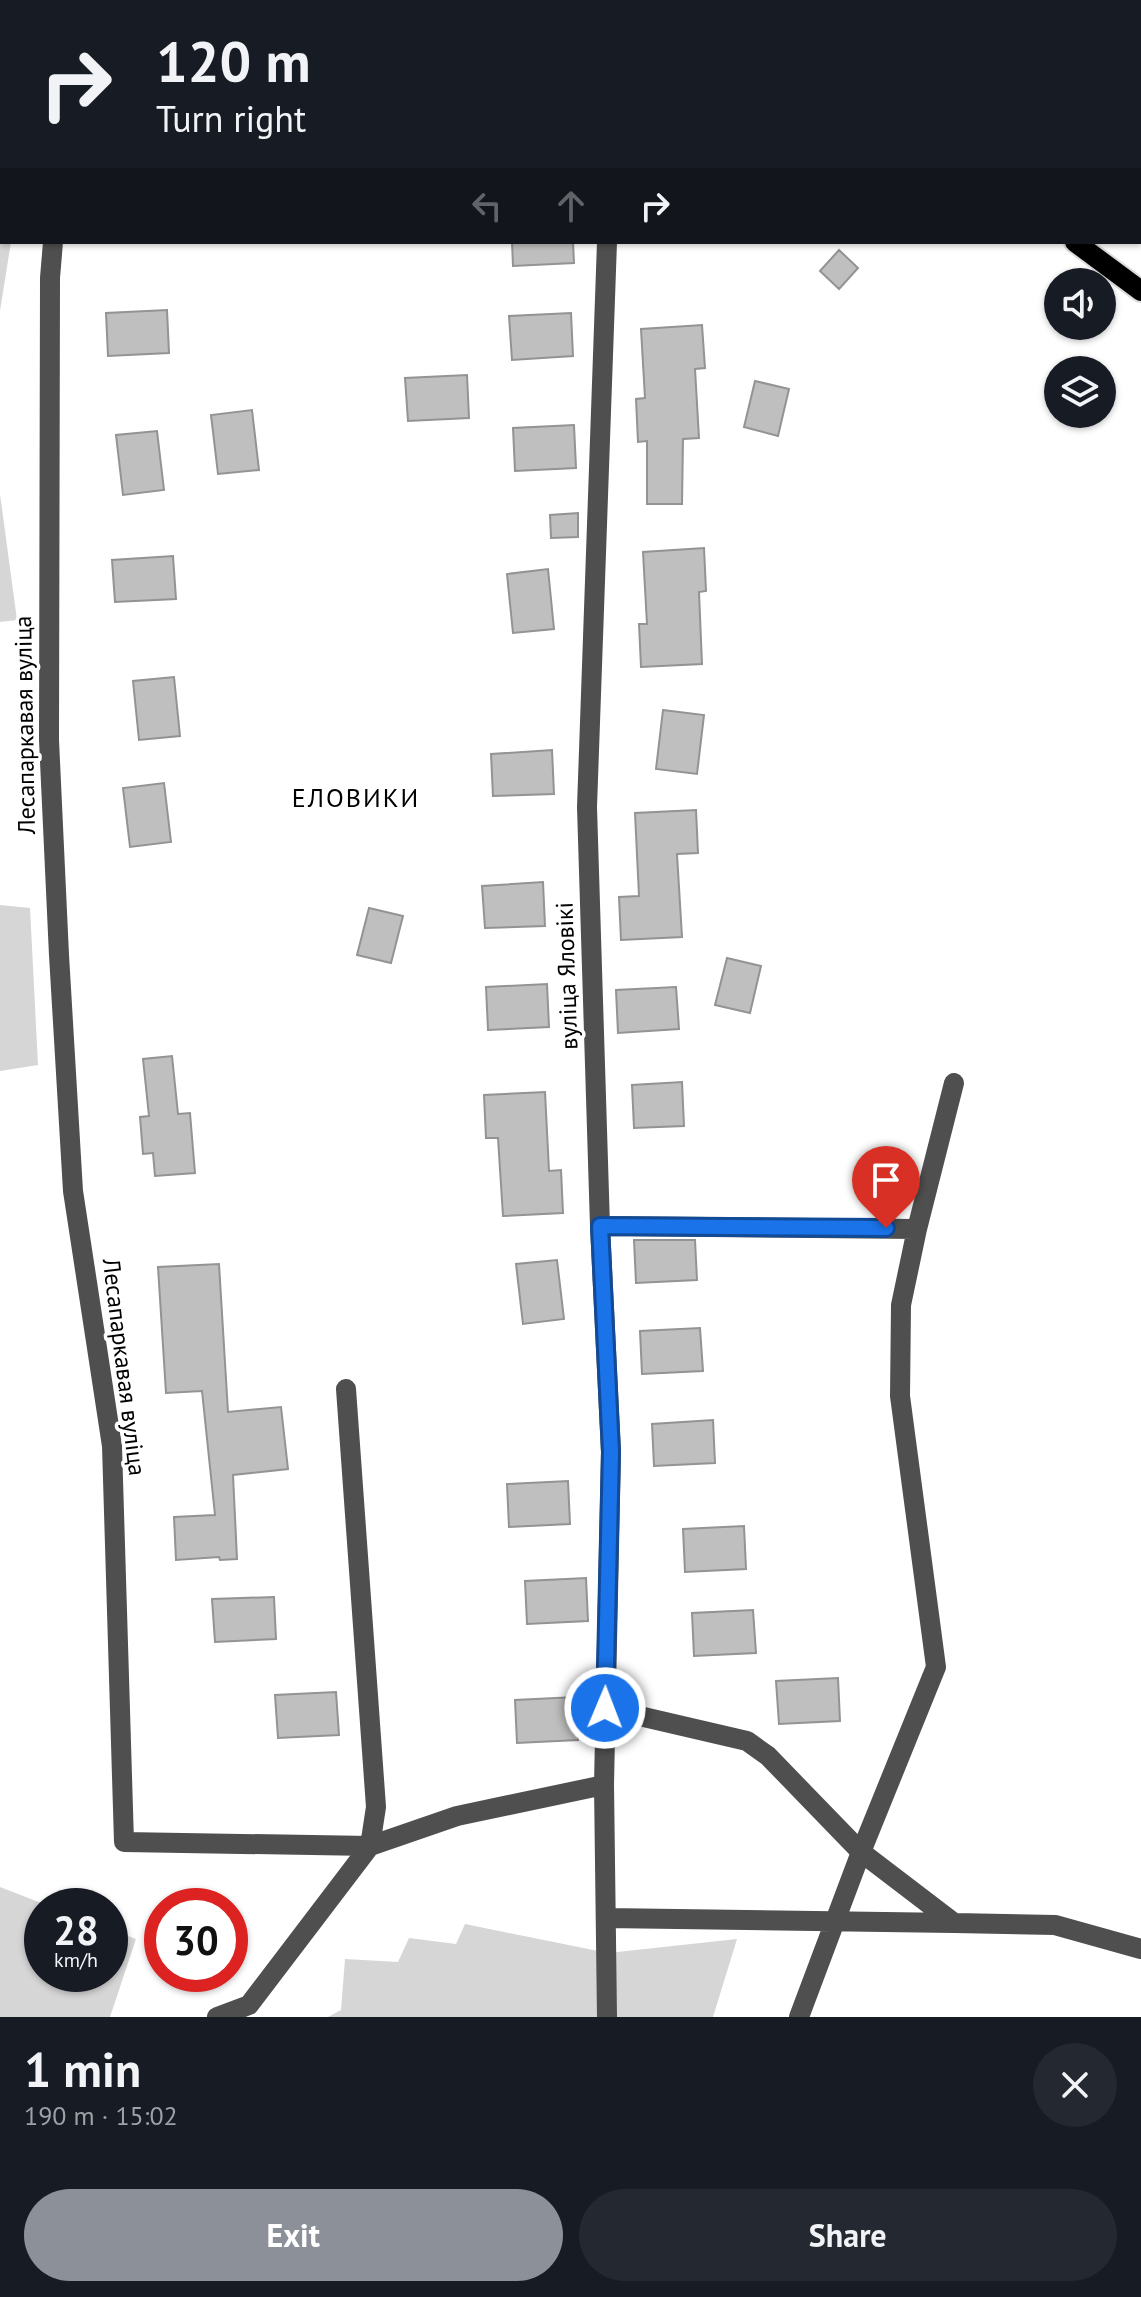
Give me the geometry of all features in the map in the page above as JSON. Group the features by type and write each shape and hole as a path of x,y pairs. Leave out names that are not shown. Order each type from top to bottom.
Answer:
{"main road":[{"path":"1078,244 1141,291"}],"street":[{"name":"Лесапаркавая вуліца","path":"53,244 50,278 49,740 73,1191 112,1446 124,1842 370,1846"},
{"name":"вуліца Яловікі","path":"607,244 587,807 600,1226 611,1452 604,1785 607,2017"},
{"path":"799,2017 861,1852 936,1667 900,1396 901,1305 954,1083"},
{"path":"600,1226 917,1229"},
{"path":"217,2017 249,2005 370,1846 376,1807 346,1389"},
{"path":"605,1708 747,1741 768,1756 861,1852 954,1923"},
{"path":"370,1846 457,1816 604,1785"},
{"path":"607,1918 1055,1925 1141,1949"}],"shaded area":[{"path":"0,244 11,244 0,311"},
{"path":"0,494 17,620 0,622"},
{"path":"0,905 30,908 38,1065 0,1071"},
{"path":"0,1887 24,1896 24,1992 118,1992 110,2017 0,2017"},
{"path":"465,1924 608,1953 737,1939 713,2017 328,2017 341,2010 345,1959 398,1962 409,1938 456,1944"},
{"path":"128,1936 136,1939 128,1963"}],"building":[{"path":"512,244 573,244 574,263 513,266"},
{"path":"839,250 858,268 839,289 820,271"},
{"path":"167,310 169,353 108,356 106,313"},
{"path":"571,313 573,356 512,360 509,316"},
{"path":"702,325 705,368 695,369 699,438 683,439 682,504 647,504 647,441 638,442 636,399 645,398 641,329"},
{"path":"467,375 469,418 408,421 405,378"},
{"path":"755,381 789,389 778,436 744,427"},
{"path":"252,410 259,470 218,474 211,415"},
{"path":"574,425 576,468 515,471 513,428"},
{"path":"157,431 164,490 123,495 116,435"},
{"path":"578,513 578,537 551,538 550,515"},
{"path":"704,548 706,591 699,592 702,664 641,667 639,624 647,624 643,552"},
{"path":"173,556 176,599 115,602 112,560"},
{"path":"548,569 554,629 513,633 507,574"},
{"path":"174,677 180,736 139,740 133,681"},
{"path":"663,710 704,715 697,774 656,769"},
{"path":"552,750 554,794 493,796 491,754"},
{"path":"164,783 171,842 130,847 123,788"},
{"path":"696,810 698,853 677,854 682,937 621,940 619,897 639,896 635,813"},
{"path":"543,882 545,926 485,928 482,886"},
{"path":"369,908 403,916 391,963 357,955"},
{"path":"727,958 761,966 750,1013 715,1005"},
{"path":"547,984 549,1027 488,1030 486,987"},
{"path":"676,987 679,1029 618,1033 616,990"},
{"path":"172,1056 178,1114 190,1113 195,1173 155,1176 153,1153 143,1154 140,1117 149,1116 143,1059"},
{"path":"682,1082 684,1126 634,1128 632,1085"},
{"path":"545,1092 549,1171 561,1170 563,1213 503,1216 498,1138 486,1138 484,1095"},
{"path":"634,1240 695,1240 697,1280 636,1283"},
{"path":"557,1260 564,1319 523,1324 516,1264"},
{"path":"219,1264 228,1412 281,1407 288,1469 233,1475 237,1559 176,1560 174,1517 215,1515 202,1391 166,1393 158,1267"},
{"path":"700,1328 703,1371 642,1374 640,1331"},
{"path":"713,1420 715,1463 654,1466 652,1424"},
{"path":"568,1481 570,1524 509,1527 507,1484"},
{"path":"744,1526 746,1569 685,1572 683,1529"},
{"path":"586,1578 588,1621 527,1624 525,1581"},
{"path":"274,1597 276,1639 215,1642 212,1599"},
{"path":"753,1610 756,1653 694,1656 692,1613"},
{"path":"838,1678 840,1721 779,1724 776,1681"},
{"path":"336,1692 339,1735 278,1738 275,1695"},
{"path":"576,1697 578,1740 517,1743 515,1700"}],"district":[{"name":"ЕЛОВИКИ","path":"356,798"}],"route":[{"path":"605,1708 611,1452 600,1226 886,1228"}]}
